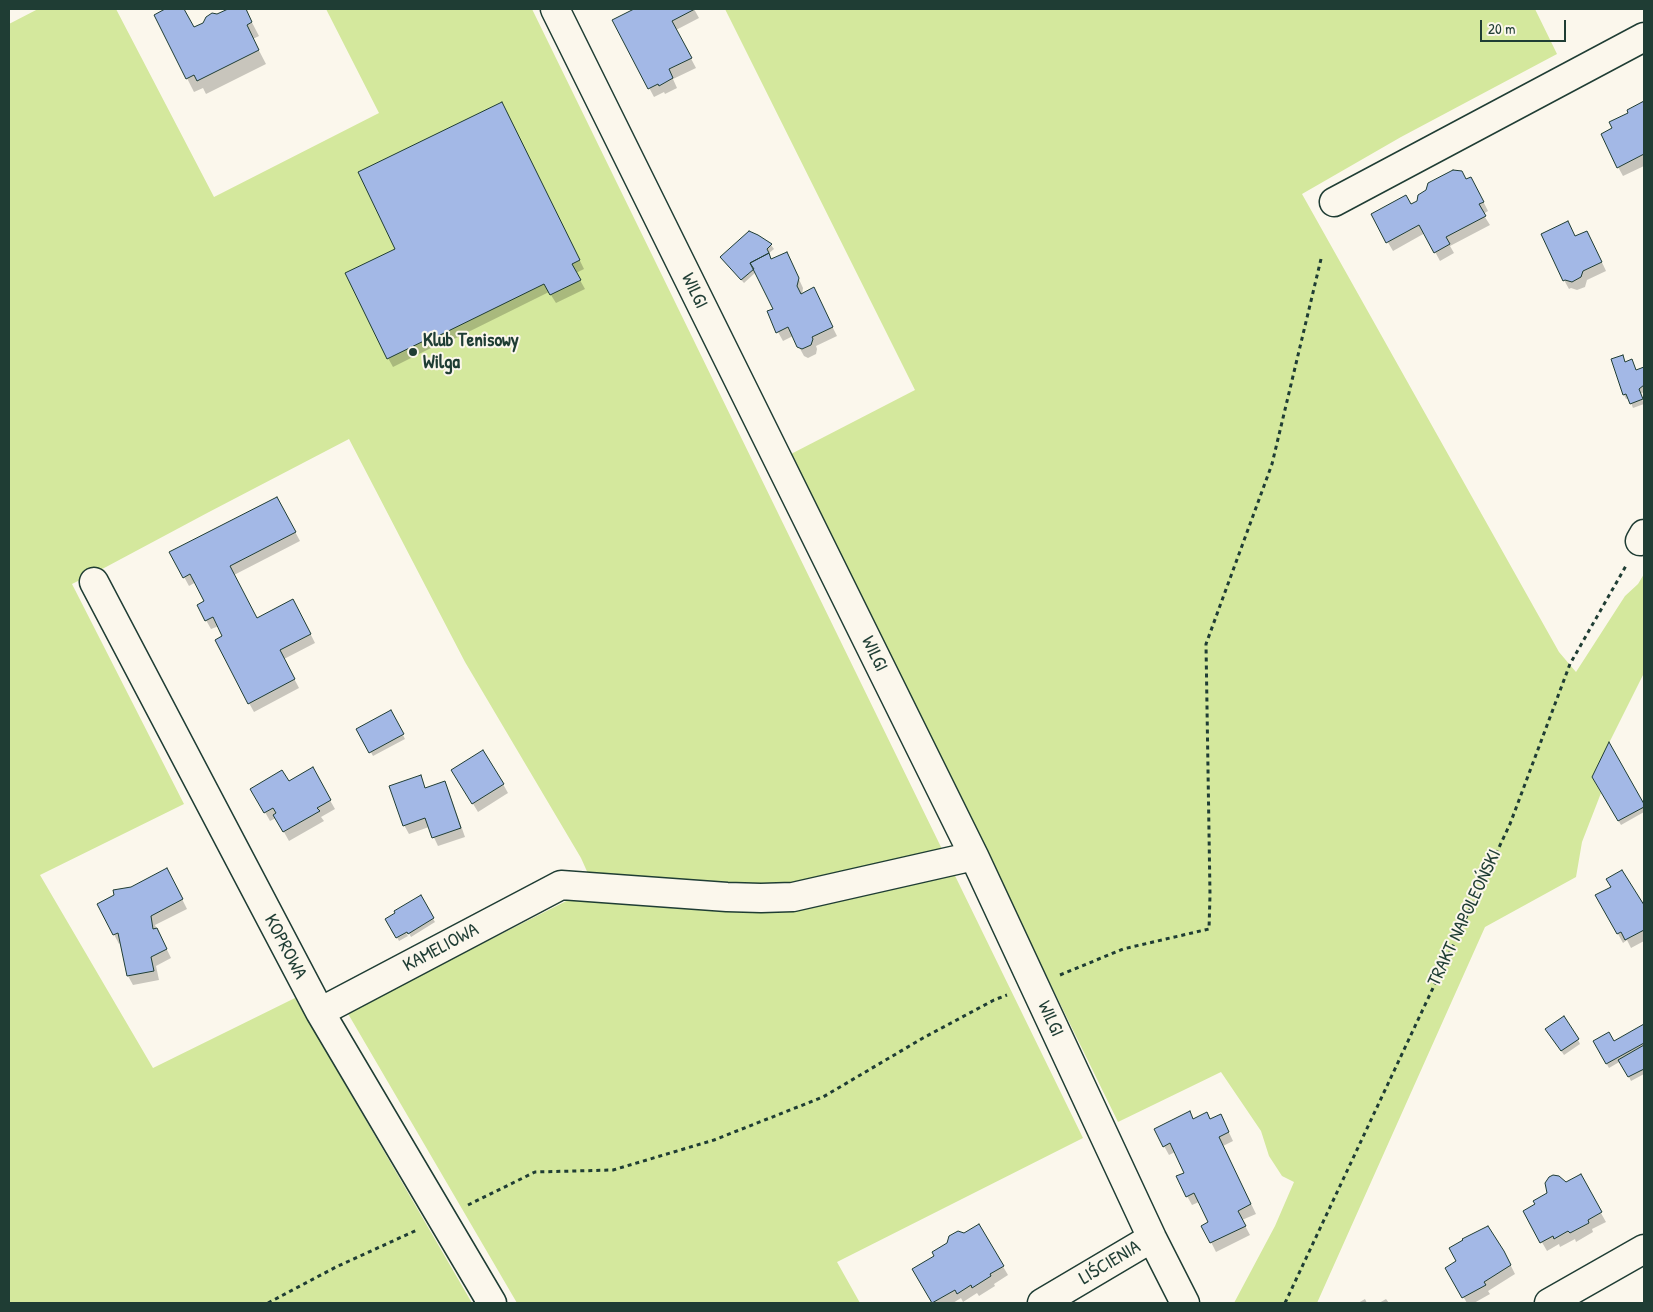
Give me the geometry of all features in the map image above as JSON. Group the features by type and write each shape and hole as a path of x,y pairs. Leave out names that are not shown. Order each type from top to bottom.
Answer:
{"street":[{"name":"WILGI","path":"554,9 974,856 1152,1238 1185,1303"},
{"path":"1334,202 1644,37"},
{"name":"KOPROWA","path":"94,582 320,1012 492,1303"},
{"name":"KAMELIOWA","path":"320,1012 561,885 728,897 792,897 974,856"},
{"name":"LIŚCIENIA","path":"1042,1303 1152,1238"},
{"path":"1549,1303 1644,1249"}],"path":[{"path":"268,1303 336,1267 443,1218 535,1172 612,1170 714,1140 823,1097 923,1038 994,1000 1123,950 1209,929 1206,644 1272,464 1321,258"},
{"name":"TRAKT NAPOLEOŃSKI","path":"1285,1303 1510,824 1570,664 1642,538"}],"green space":[{"path":"38,9 116,9 214,197 379,113 326,9 532,9 1083,1138 837,1262 860,1303 517,1303 347,1012 594,887 581,858 465,662 349,439 72,584 184,804 40,875 153,1068 295,998 472,1303 9,1303 9,24"},
{"path":"725,9 1535,9 1557,54 1401,137 1302,194 1559,652 1576,672 1625,596 1638,584 1644,574 1644,673 1592,777 1601,793 1582,842 1576,877 1485,927 1317,1303 1234,1303 1275,1226 1294,1182 1282,1176 1269,1156 1261,1131 1221,1072 1118,1122 791,454 915,390"}],"building":[{"path":"165,9 184,9 194,27 203,23 206,17 212,13 217,14 228,9 246,9 252,22 247,25 259,50 197,81 194,75 186,79 154,15"},
{"path":"634,9 695,9 672,21 692,58 669,69 673,78 659,86 658,84 648,89 612,20"},
{"path":"1644,101 1644,154 1617,168 1601,134 1612,128 1609,122 1628,113 1627,110"},
{"path":"502,102 580,260 572,264 581,280 550,295 544,284 387,359 345,273 395,249 358,172"},
{"path":"1453,170 1462,171 1466,179 1471,177 1484,202 1479,204 1486,216 1446,237 1450,244 1434,253 1419,225 1386,243 1371,214 1406,195 1411,204 1417,201 1418,195 1426,190 1428,183"},
{"path":"1568,221 1575,236 1587,231 1602,262 1583,271 1581,277 1572,282 1563,281 1541,234"},
{"path":"749,231 772,244 767,249 769,253 750,263 754,269 741,280 720,257"},
{"path":"787,252 799,278 797,286 801,294 814,287 833,327 812,337 811,345 802,349 797,347 788,327 776,333 767,311 773,309 750,263 769,253 771,259"},
{"path":"1623,355 1625,362 1632,359 1636,370 1644,367 1644,385 1639,389 1643,399 1630,404 1626,394 1623,395 1611,359"},
{"path":"277,497 296,532 230,566 257,618 293,599 311,634 280,650 295,679 248,704 215,640 222,636 213,617 205,621 197,605 204,601 190,574 183,578 169,552"},
{"path":"391,710 404,734 369,753 356,729"},
{"path":"1609,742 1644,804 1644,807 1618,821 1592,777"},
{"path":"483,750 504,784 472,804 451,770"},
{"path":"313,767 331,800 317,808 320,811 283,832 273,815 276,813 273,808 264,813 250,789 282,770 289,781"},
{"path":"421,775 425,788 445,781 461,828 432,838 425,818 403,826 389,786"},
{"path":"167,868 183,899 151,916 153,929 157,928 167,949 151,957 154,971 127,976 118,933 113,935 97,904 114,895 113,890 131,887"},
{"path":"1622,870 1644,905 1644,930 1625,940 1621,932 1617,934 1595,895 1611,887 1606,879"},
{"path":"421,895 434,918 408,934 407,932 396,938 385,919 395,913 394,911"},
{"path":"1564,1016 1579,1039 1561,1051 1545,1029"},
{"path":"1644,1024 1644,1043 1606,1064 1593,1041 1609,1032 1614,1041"},
{"path":"1644,1045 1644,1069 1628,1077 1618,1060"},
{"path":"1190,1111 1193,1119 1207,1112 1210,1119 1221,1114 1229,1132 1219,1137 1251,1204 1238,1211 1246,1226 1210,1243 1201,1226 1208,1222 1194,1193 1186,1197 1176,1176 1184,1173 1170,1143 1163,1147 1154,1129"},
{"path":"1581,1174 1602,1212 1588,1220 1589,1223 1570,1233 1568,1231 1554,1239 1553,1236 1540,1243 1523,1211 1535,1204 1533,1201 1547,1193 1545,1183 1549,1177 1553,1175 1559,1176 1566,1182"},
{"path":"979,1224 1004,1266 972,1288 971,1285 957,1294 955,1290 932,1303 912,1269 934,1256 932,1252 947,1243 949,1236 958,1231 964,1233"},
{"path":"1488,1226 1511,1265 1484,1282 1486,1285 1462,1298 1445,1268 1456,1261 1449,1248"}],"place":[{"name":"Klub Tenisowy Wilga","path":"413,352"}]}
